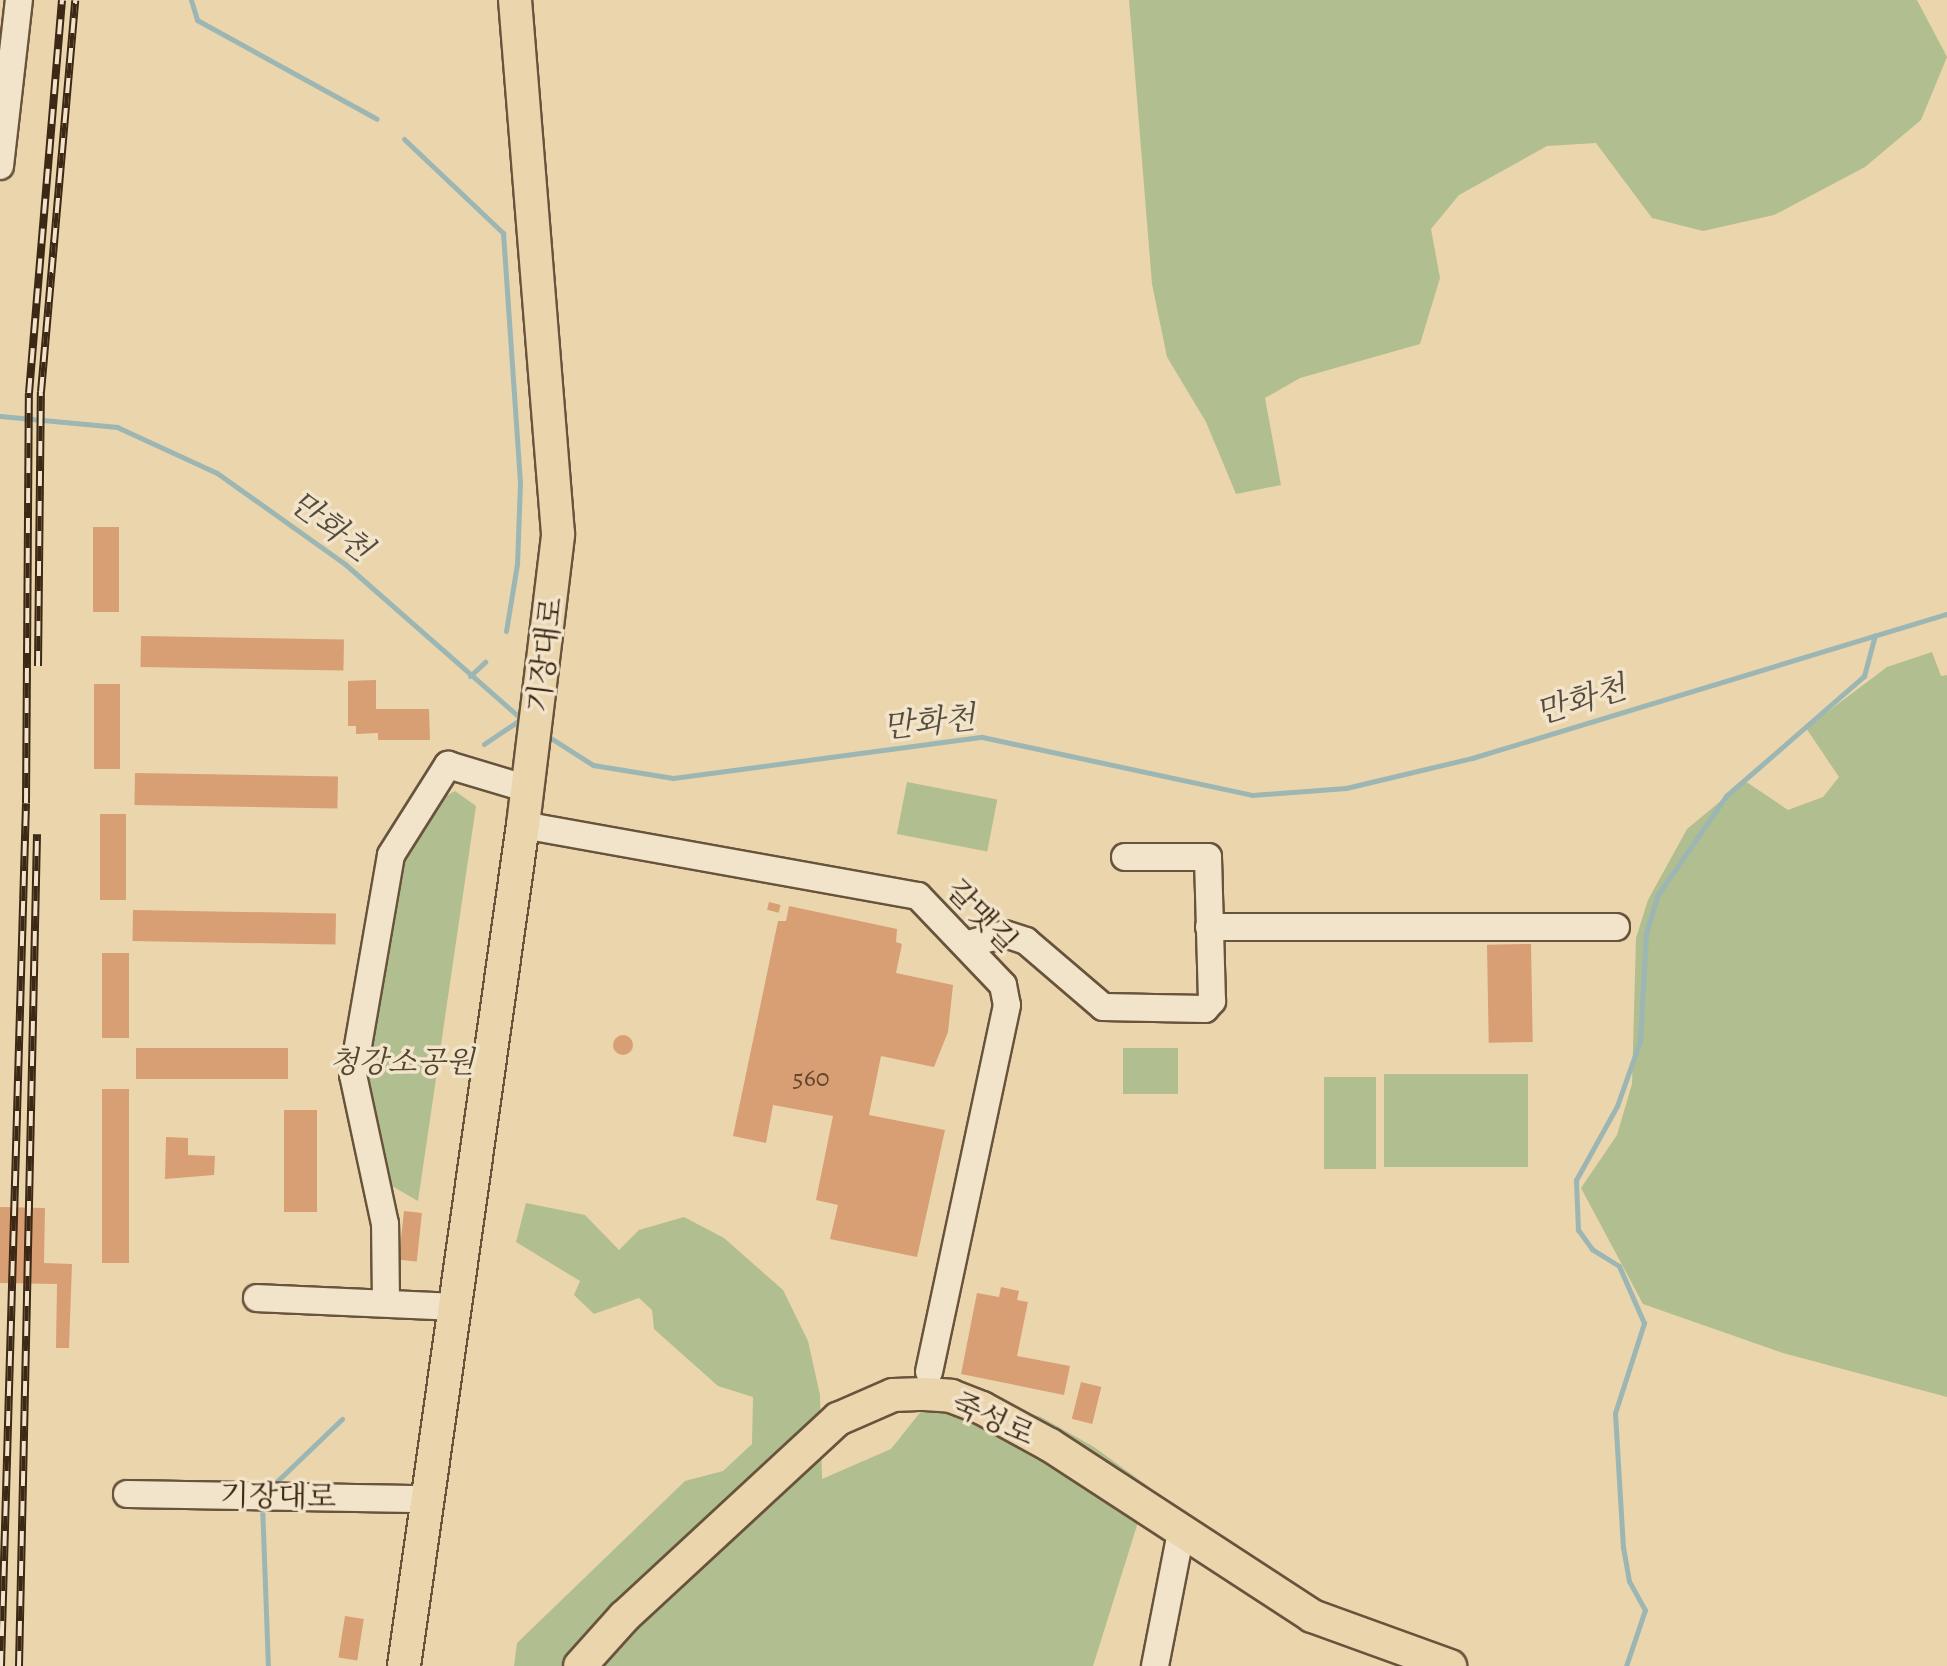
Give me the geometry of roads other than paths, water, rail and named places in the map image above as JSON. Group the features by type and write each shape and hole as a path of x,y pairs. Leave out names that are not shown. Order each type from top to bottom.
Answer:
{"main road":[{"name":"기장대로","path":"404,1666 553,601 556,489 515,0"},
{"name":"죽성로","path":"580,1666 624,1617 803,1448 838,1419 893,1395 951,1396 982,1408 1050,1445 1312,1616 1450,1666"}],"street":[{"path":"0,166 12,10"},
{"path":"386,1301 385,1224 353,1075 391,855 448,765 528,784"},
{"name":"갈맷길","path":"523,825 918,896 968,944 1003,985 1007,1005 929,1372"},
{"path":"968,944 1005,934 1026,941 1103,1007 1197,1012 1212,1001 1208,857 1125,857"},
{"path":"1209,927 1616,927"},
{"path":"257,1298 386,1301 455,1307"},
{"name":"기장대로","path":"127,1494 428,1499"},
{"path":"1155,1666 1181,1532"}],"waterway":[{"path":"191,0 197,20 377,119"},
{"path":"404,139 503,233 520,483 517,564 506,631"},
{"name":"만화천","path":"0,416 117,427 217,473 345,564 524,721"},
{"name":"만화천","path":"546,735 593,765 673,778 982,737 1252,795 1346,788 1472,758 1947,614"},
{"path":"1626,1666 1645,1610 1629,1581 1623,1548 1615,1413 1644,1323 1619,1266 1592,1249 1578,1230 1576,1180 1617,1106 1640,1041 1646,933 1657,896 1726,796 1864,676 1875,635"},
{"path":"470,676 485,662"},
{"path":"484,744 521,719"},
{"path":"270,1488 342,1419"},
{"path":"262,1504 268,1666"}],"railway":[{"path":"1,1666 26,803 29,393 62,0"},
{"path":"38,666 41,392 75,0"},
{"path":"19,1666 37,834"}],"park label":[{"name":"청강소공원","path":"402,1062"}]}
